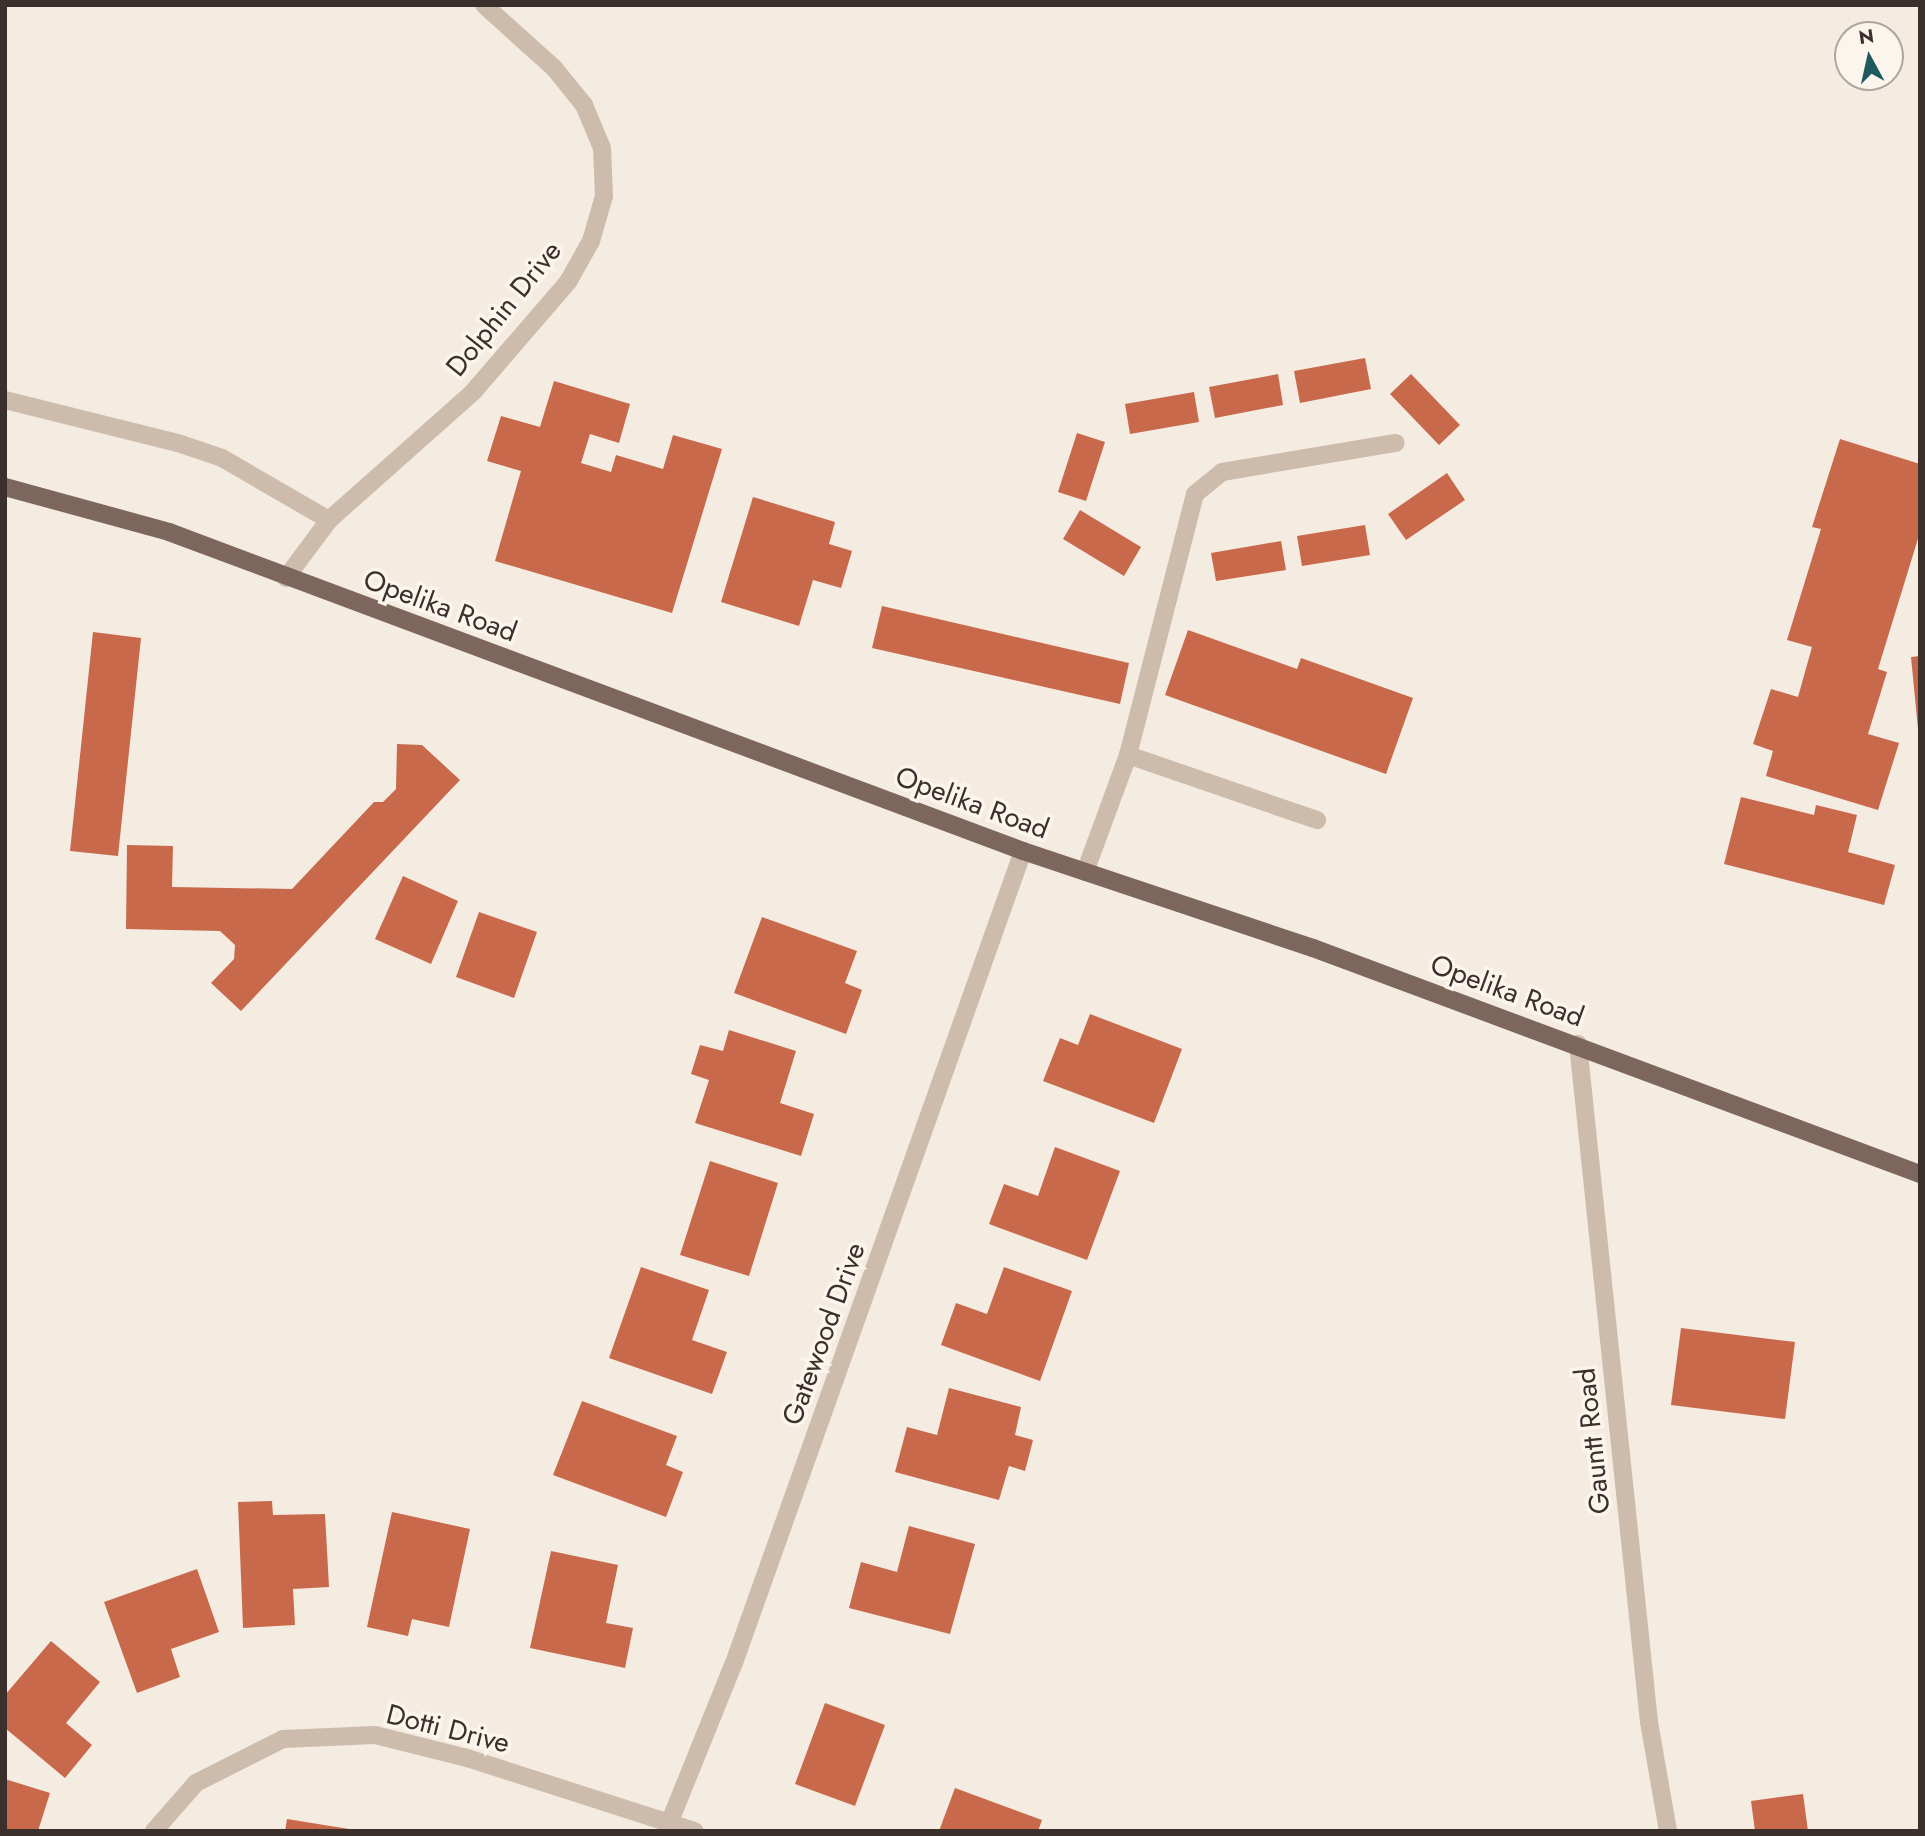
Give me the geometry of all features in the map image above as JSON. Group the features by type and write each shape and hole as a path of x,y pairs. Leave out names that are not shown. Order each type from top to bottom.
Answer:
{"main road":[{"name":"Opelika Road","path":"5,486 169,532 286,578 1023,851 1194,905 1578,1044 1920,1174"}],"street":[{"name":"Dolphin Drive","path":"286,578 328,520 473,392 568,282 591,241 604,196 602,148 584,105 554,68 484,5"},
{"path":"5,400 178,443 222,458 328,520"},
{"path":"1086,872 1128,755 1195,494 1222,472 1396,443"},
{"path":"1128,755 1317,820"},
{"name":"Gatewood Drive","path":"668,1825 734,1663 1023,851"},
{"name":"Gauntt Road","path":"1578,1044 1648,1722 1668,1831"},
{"name":"Dotti Drive","path":"154,1831 196,1783 282,1739 375,1735 695,1831"}],"building":[{"path":"1365,358 1371,389 1300,403 1294,371"},
{"path":"1278,374 1283,405 1215,418 1209,387"},
{"path":"1411,374 1460,425 1439,445 1390,394"},
{"path":"554,381 630,404 619,443 590,434 581,463 611,472 616,455 663,469 673,435 722,449 672,613 495,561 521,471 487,461 501,416 540,427"},
{"path":"1194,392 1199,422 1130,434 1125,404"},
{"path":"1077,433 1105,442 1086,501 1058,492"},
{"path":"1840,439 1920,464 1920,532 1878,669 1887,672 1868,734 1899,743 1878,810 1766,776 1773,751 1753,744 1771,689 1798,697 1812,647 1787,640 1821,529 1812,527"},
{"path":"1447,473 1465,500 1406,540 1388,514"},
{"path":"753,497 835,522 829,544 852,551 841,588 813,580 799,626 721,602"},
{"path":"1080,510 1141,547 1124,576 1063,539"},
{"path":"1365,525 1370,555 1302,566 1297,536"},
{"path":"1281,541 1286,570 1216,581 1211,553"},
{"path":"882,606 1129,663 1120,704 872,648"},
{"path":"1188,630 1297,669 1301,658 1413,698 1386,774 1165,695"},
{"path":"93,632 141,638 118,856 70,851"},
{"path":"1920,656 1920,729 1918,729 1911,657"},
{"path":"397,744 422,745 460,780 241,1011 211,983 234,959 235,945 220,931 126,929 127,845 173,846 172,887 292,889 374,802 383,802 396,789"},
{"path":"1741,797 1814,815 1816,805 1857,815 1848,852 1895,865 1884,905 1724,864"},
{"path":"403,876 458,901 431,964 375,939"},
{"path":"479,912 537,932 514,998 456,977"},
{"path":"762,917 857,951 845,983 862,990 846,1034 734,993"},
{"path":"1090,1014 1182,1049 1154,1123 1043,1081 1060,1038 1078,1045"},
{"path":"729,1030 796,1051 780,1103 814,1114 801,1156 695,1123 709,1080 691,1074 700,1045 723,1051"},
{"path":"1055,1147 1120,1171 1087,1260 989,1224 1004,1184 1038,1196"},
{"path":"710,1161 778,1183 749,1276 680,1255"},
{"path":"641,1267 709,1290 692,1340 727,1352 712,1394 609,1358"},
{"path":"1004,1267 1072,1291 1040,1381 941,1345 956,1303 987,1314"},
{"path":"1681,1328 1795,1342 1785,1419 1671,1405"},
{"path":"949,1388 1021,1407 1015,1435 1033,1440 1025,1471 1009,1466 999,1500 895,1472 907,1427 937,1435"},
{"path":"582,1401 677,1436 666,1465 683,1472 666,1517 553,1475"},
{"path":"272,1501 273,1515 325,1514 329,1587 293,1589 295,1625 243,1628 238,1502"},
{"path":"392,1512 470,1529 449,1627 412,1619 408,1636 367,1627"},
{"path":"909,1526 975,1544 950,1634 849,1608 861,1562 897,1572"},
{"path":"551,1551 618,1565 606,1623 633,1628 625,1668 530,1648"},
{"path":"197,1569 219,1632 171,1649 180,1677 137,1693 104,1602"},
{"path":"51,1641 100,1682 66,1723 92,1745 65,1778 5,1728 5,1695"},
{"path":"825,1703 885,1725 855,1806 795,1784"},
{"path":"5,1779 50,1793 38,1831 5,1831"},
{"path":"955,1788 1042,1820 1038,1831 939,1831"},
{"path":"1803,1794 1808,1831 1755,1831 1751,1801"},
{"path":"287,1819 349,1829 349,1831 285,1831"}]}
